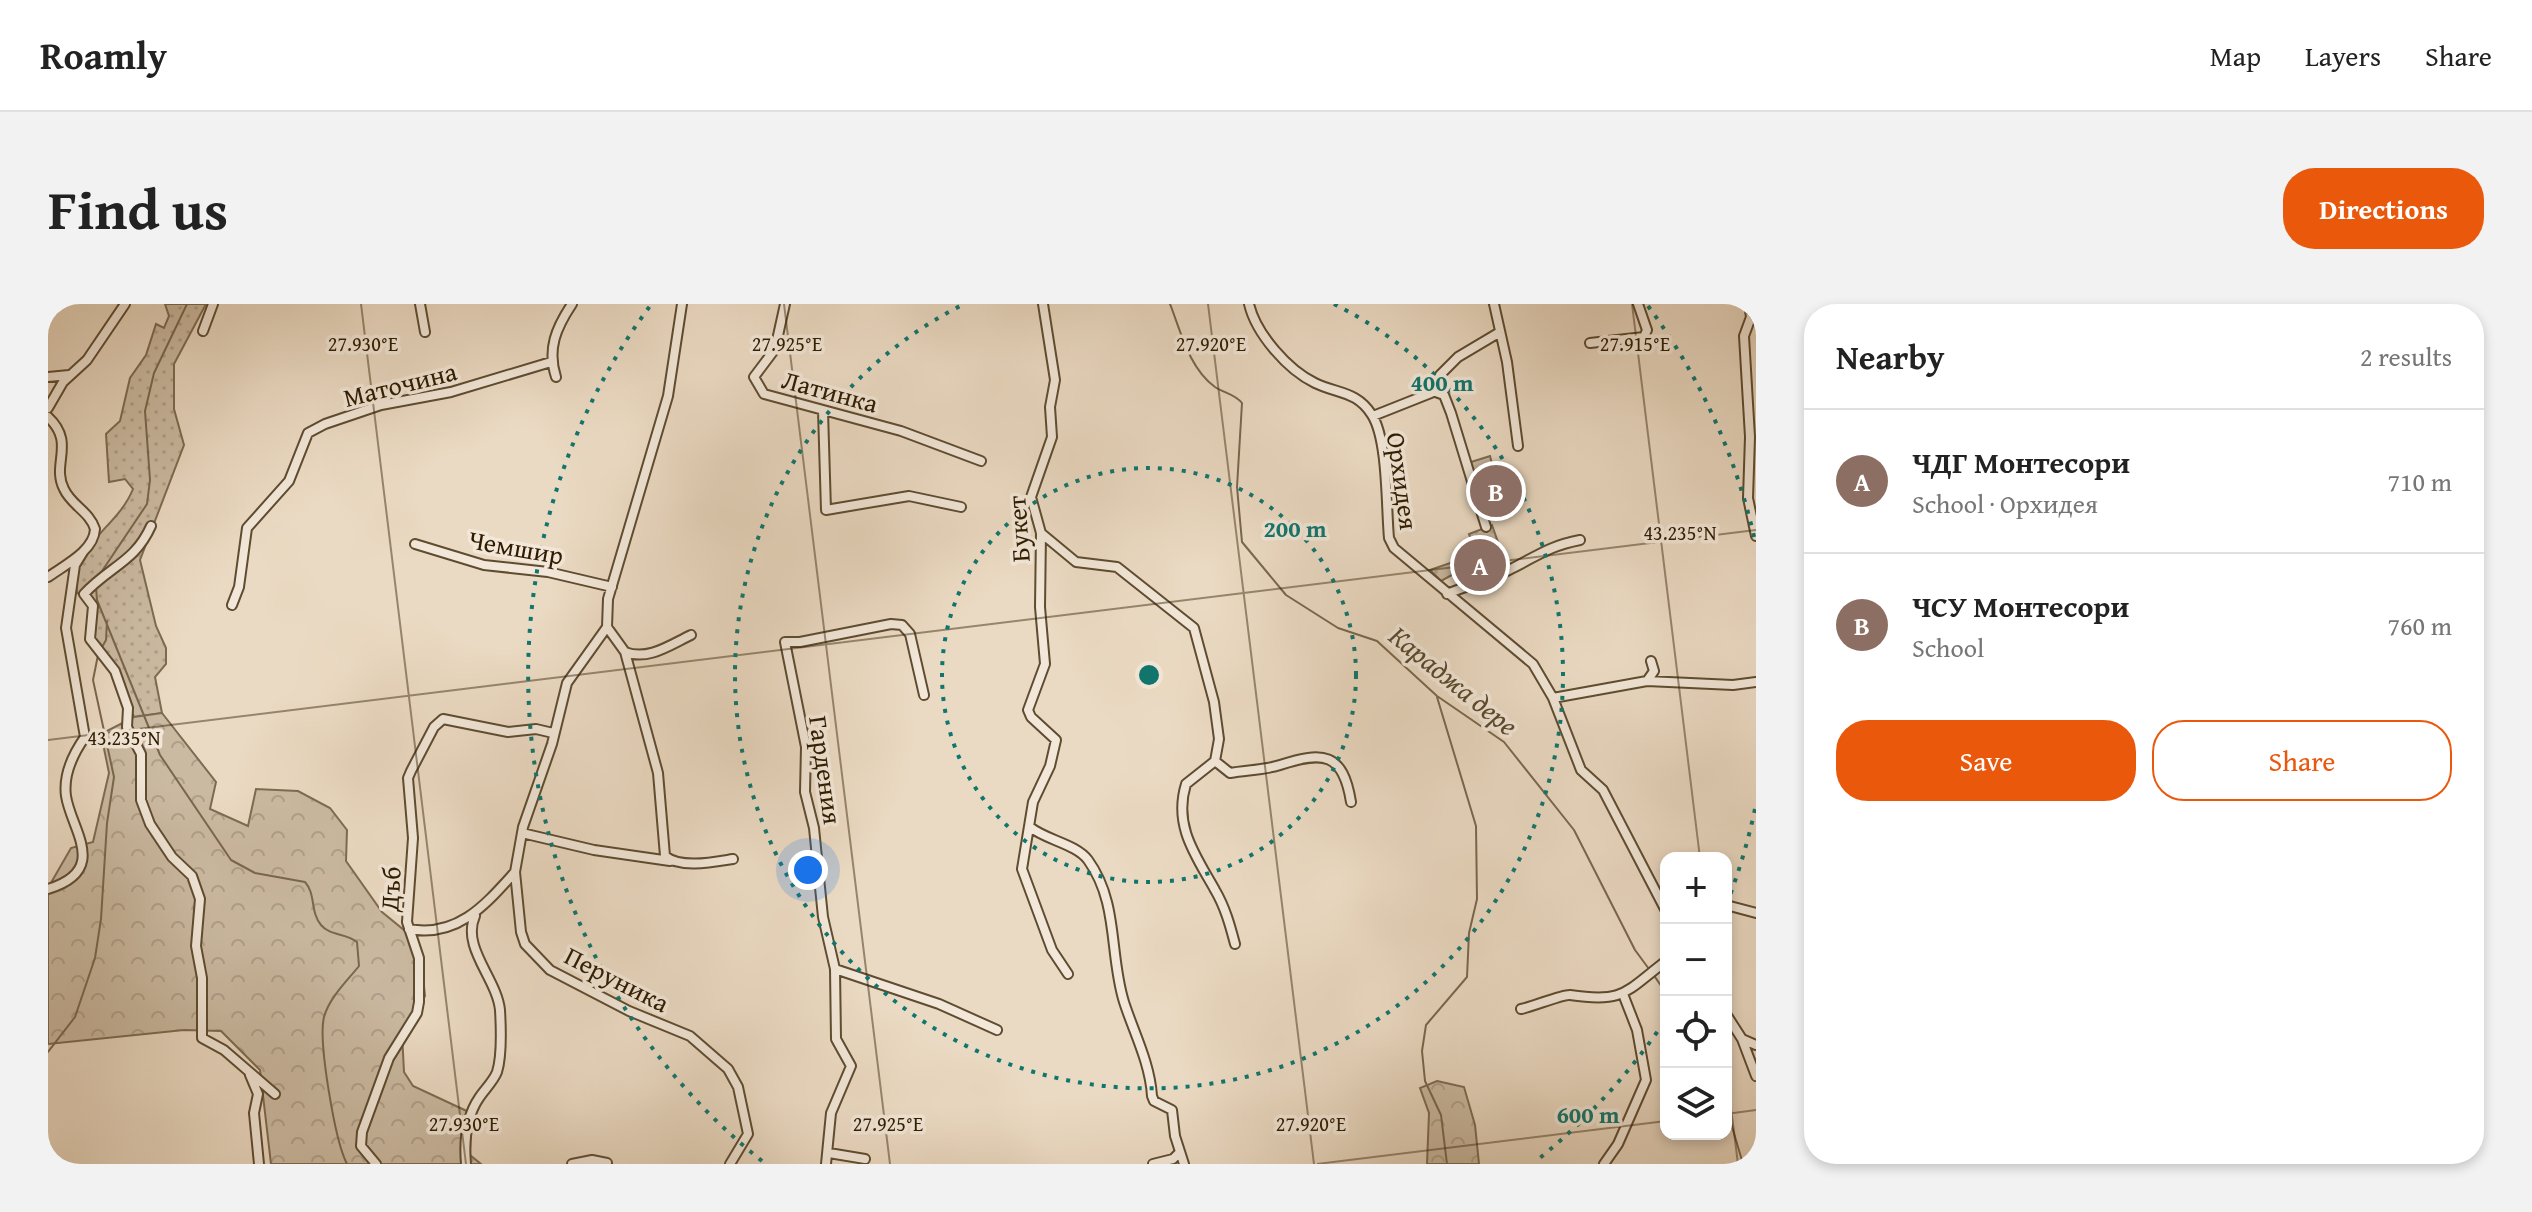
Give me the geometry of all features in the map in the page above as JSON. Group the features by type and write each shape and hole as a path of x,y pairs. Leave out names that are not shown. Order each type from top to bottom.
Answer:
{"street":[{"path":"49,406 69,375 87,360 125,304"},
{"path":"203,331 213,304"},
{"path":"420,304 425,332"},
{"path":"556,377 551,362 554,338 572,304"},
{"path":"671,861 663,850 658,773 625,652 607,627 612,587 668,396 682,304"},
{"name":"Латинка","path":"785,304 775,349 754,377 756,384 770,398 901,431 981,461"},
{"name":"Букет","path":"1030,827 1033,802 1050,766 1056,740 1031,717 1028,710 1045,664 1040,607 1041,533 1031,508 1031,497 1052,437 1050,407 1055,380 1043,304"},
{"name":"Орхидея","path":"1249,304 1257,322 1286,362 1319,385 1348,392 1373,416 1383,467 1389,538 1402,558 1525,655 1553,698 1581,770 1603,790 1660,901"},
{"path":"1494,304 1518,446"},
{"path":"1590,343 1644,337 1647,330 1638,304"},
{"path":"1749,304 1751,317 1744,336 1750,437 1748,498 1756,536"},
{"path":"1433,391 1440,375 1458,357 1500,332"},
{"name":"Маточина","path":"232,605 239,587 247,528 289,481 308,433 381,405 451,392 551,362"},
{"path":"48,377 69,375"},
{"path":"1373,416 1433,391 1444,395 1486,527"},
{"path":"823,411 826,510 909,496 961,507"},
{"path":"48,417 57,427 63,444 63,489 94,524 93,540 75,565 66,628 85,737 75,751 66,781 66,798 82,836 83,848 75,873 60,885 48,889"},
{"path":"84,594 104,573 141,549 151,526"},
{"path":"1041,533 1076,562 1117,567 1194,628 1214,702 1219,739 1215,761 1186,784 1181,811 1190,849 1228,917 1235,944"},
{"path":"1447,594 1512,569 1526,558 1559,544 1580,540"},
{"name":"Чемшир","path":"415,544 484,565 548,572 612,587"},
{"path":"48,577 83,552"},
{"path":"75,579 93,606 90,639 115,671 128,708 127,727 141,754 141,800 155,832 192,876 200,899 196,946 202,978 201,1034 275,1094"},
{"name":"Гардения","path":"829,1153 831,1113 851,1066 836,1039 835,969 823,917 814,828 805,792 806,747 785,642 800,642 891,624 902,625 910,634 924,695"},
{"name":"Перуника","path":"607,627 567,683 522,833 515,872 521,932 525,944 550,970 629,1011 690,1036 728,1069 738,1087 748,1134 730,1164"},
{"path":"625,652 641,655 655,652 691,635"},
{"path":"1647,681 1654,671 1651,661"},
{"path":"1553,698 1647,681 1733,685 1756,682"},
{"name":"Дъб","path":"376,1164 361,1146 362,1132 389,1058 417,1013 419,1002 419,958 407,912 413,838 408,778 434,727 449,719 508,732 536,729 553,733"},
{"path":"1215,761 1230,773 1278,766 1302,756 1328,759 1342,768 1351,802"},
{"path":"1068,974 1052,950 1022,869 1030,827 1042,837 1087,858 1097,879 1113,921 1124,1000 1140,1042 1152,1096 1154,1101 1172,1110 1179,1153 1184,1164"},
{"path":"522,833 594,850 671,861 733,859"},
{"path":"466,1164 468,1123 473,1107 497,1072 500,1010 490,979 476,952 472,925 475,916 515,872"},
{"path":"1655,892 1660,893"},
{"path":"1732,907 1756,913"},
{"path":"409,929 441,929 475,916"},
{"path":"1521,1009 1569,994 1596,1000 1623,994 1660,965"},
{"path":"835,969 939,1004 997,1030"},
{"path":"1604,1164 1618,1144 1647,1072 1637,1030 1623,994"},
{"path":"1732,1023 1742,1039 1756,1076"},
{"path":"1742,1039 1756,1045"},
{"path":"248,1071 258,1094 254,1113 259,1164"},
{"path":"826,1164 829,1153 865,1159"},
{"path":"1153,1164 1173,1159 1179,1153"},
{"path":"572,1164 592,1160 607,1163"}],"green space":[{"path":"165,304 206,304 174,364 174,409 184,445 140,560 156,626 166,648 166,664 155,677 162,713 134,717 115,671 93,645 93,606 84,594 77,593 77,576 88,549 126,503 133,489 125,479 109,482 106,434 120,421 130,378 146,355 156,324 164,328 169,316"},
{"path":"1490,456 1494,472 1472,478 1468,463"},
{"path":"1492,525 1500,548 1477,556 1469,534"},
{"path":"1459,560 1463,569 1441,581 1430,570"},
{"path":"162,713 216,782 210,809 248,826 256,789 298,791 330,808 347,830 346,861 382,912 410,935 421,957 425,996 402,1033 404,1072 413,1086 471,1113 470,1155 481,1164 271,1164 260,1070 221,1031 184,1030 48,1044 48,888 71,848 93,842 109,773 101,734 134,717"},
{"path":"1437,1081 1464,1087 1475,1125 1479,1164 1427,1164 1429,1113 1420,1088"}],"waterway":[{"path":"98,577 147,504 150,480 145,411 154,373 187,304"},
{"name":"Караджа дере","path":"1170,304 1187,349 1199,370 1215,387 1242,403 1237,487 1242,542 1286,595 1338,628 1377,641 1437,696 1504,742 1574,830 1635,950 1649,969"},
{"path":"96,587 97,600 160,755 231,860 255,873 305,882 321,925 357,942 359,966 330,1003 323,1029 329,1091 347,1164"},
{"path":"101,649 106,640 107,621"},
{"path":"48,1052 75,1017 95,958 101,919 107,823 114,777 93,680 98,655"},
{"path":"1437,697 1476,826 1477,899 1469,933 1467,977 1426,1025 1422,1051 1425,1081 1441,1115 1447,1164"},
{"name":"Караджа дере","path":"1653,974 1660,984"},
{"name":"Караджа дере","path":"1732,1126 1743,1164"}],"place":[{"name":"ЧСУ Монтесори","path":"1496,491"},
{"name":"ЧДГ Монтесори","path":"1480,565"}]}
